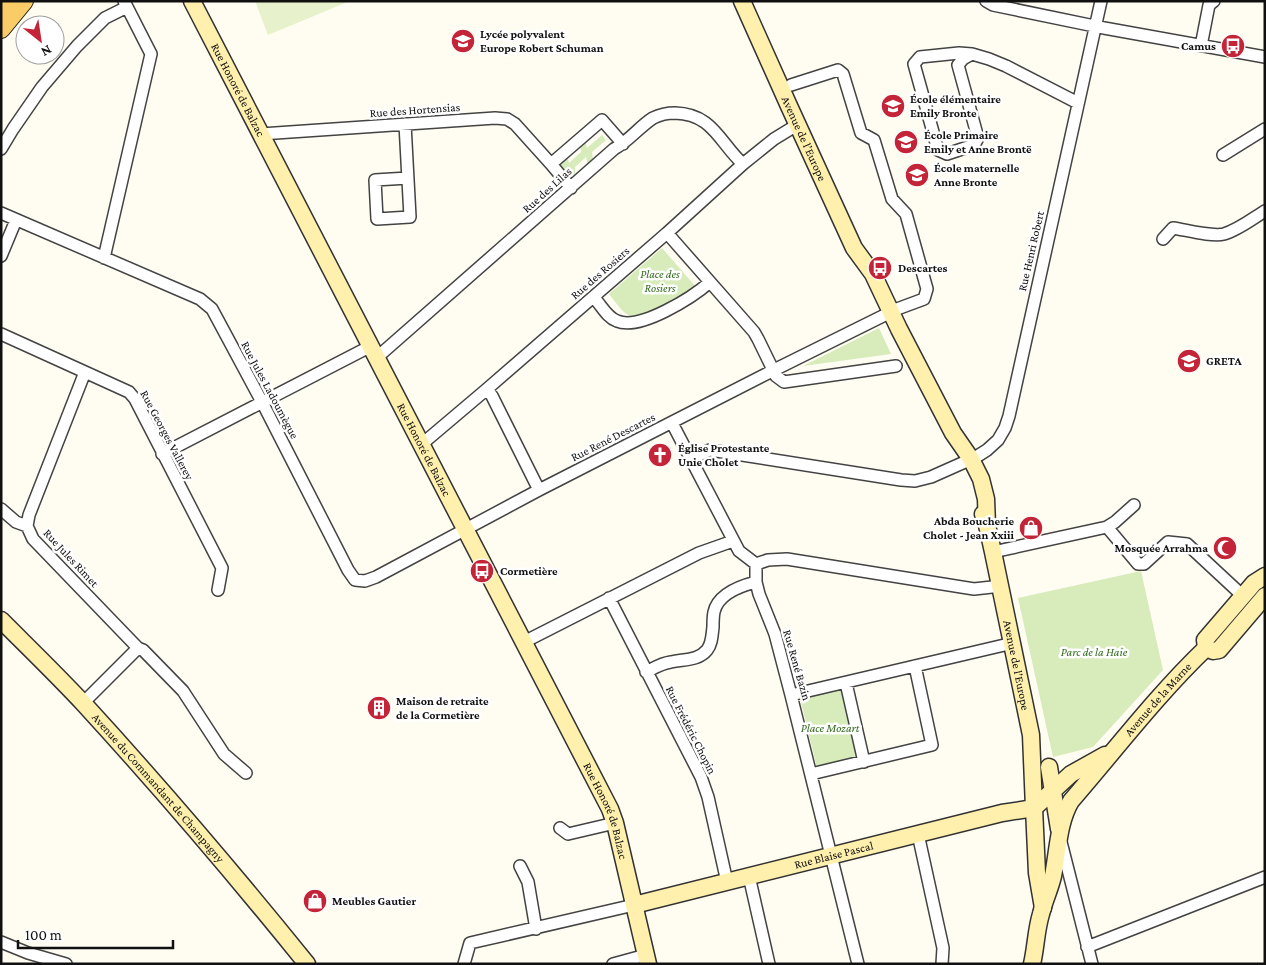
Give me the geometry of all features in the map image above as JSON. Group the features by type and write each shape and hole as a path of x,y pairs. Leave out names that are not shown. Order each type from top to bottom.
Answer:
{"main road":[{"path":"1,6 5,1"},
{"path":"1,29 24,1"},
{"name":"Rue Honoré de Balzac","path":"192,1 610,809 615,823 647,959"},
{"name":"Avenue de l’Europe","path":"742,1 854,248 873,274"},
{"name":"Avenue de l’Europe","path":"753,1 863,243 873,274 968,461 987,525 1031,735 1037,873 1042,908"},
{"name":"Avenue de la Marne","path":"1206,648 1205,640 1244,597 1254,583 1265,576"},
{"name":"Avenue de la Marne","path":"1206,648 1213,651 1219,650 1265,596"},
{"name":"Avenue du Commandant de Champagny","path":"1,620 83,703 145,772 307,964"},
{"name":"Avenue de la Marne","path":"1042,908 1053,877 1064,814 1071,801 1152,704 1206,648"},
{"path":"1031,735 1048,767 1060,836"},
{"path":"1034,808 1071,774 1112,751"},
{"path":"1048,767 1056,773 1071,774"},
{"name":"Rue Blaise Pascal","path":"634,905 1008,812 1034,808"},
{"path":"1032,964 1042,908"}],"street":[{"path":"986,1 993,5 1095,26 1265,57"},
{"name":"Rue Henri Robert","path":"690,459 710,450 901,480 915,480 931,477 968,461 987,450 998,440 1009,416 1101,1"},
{"path":"1201,46 1209,5 1214,1"},
{"path":"1,149 42,87 77,46 106,18 126,4 151,54 104,258"},
{"path":"972,54 958,65 978,138 974,145 947,154 938,150 914,64 920,57 959,53 972,54 1006,66 1078,103"},
{"name":"Rue René Descartes","path":"466,530 539,490 774,370 891,312 924,299 927,288 906,214 892,199 874,140 862,133 843,74 838,70 791,85"},
{"name":"Rue des Lilas","path":"162,454 262,402 374,351 382,353 614,149 624,144 654,117 670,113 684,113 700,118 712,127 743,164"},
{"name":"Rue des Hortensias","path":"262,134 495,118 507,119 515,124 571,188"},
{"path":"551,164 602,120 624,144"},
{"path":"405,124 408,178 410,217 377,219 375,180 408,178"},
{"name":"Rue des Rosiers","path":"422,444 667,233 743,164 774,139 798,125"},
{"path":"1223,155 1265,129"},
{"path":"1163,239 1173,228 1222,235 1265,211"},
{"name":"Rue Jules Ladoumègue","path":"1,213 200,299 212,309 348,570 355,580 365,581 376,577 466,530"},
{"path":"1,256 16,220"},
{"path":"667,233 754,332 776,376 784,382 896,366"},
{"path":"593,297 614,320 634,323 646,320 677,304 710,282"},
{"name":"Rue Georges Vallerey","path":"1,334 129,392 135,399 222,568 218,590"},
{"name":"Rue Jules Rimet","path":"85,372 29,515 27,526 33,539 138,648 143,650 183,691 224,754 246,772"},
{"path":"487,389 539,490"},
{"path":"672,423 739,551 756,564 768,560 788,559 974,589 1001,586"},
{"path":"993,552 1107,527 1134,505"},
{"path":"1,509 16,522 27,526"},
{"path":"1107,527 1138,564 1144,564 1168,542 1187,544 1244,597"},
{"path":"524,642 699,553 733,540"},
{"name":"Rue René Bazin","path":"756,564 756,582 759,594 775,634 792,695 858,964"},
{"path":"646,672 661,664 692,659 708,650 711,642 714,611 717,604 725,596 742,585 756,582"},
{"name":"Rue Frédéric Chopin","path":"609,598 701,777 708,797 727,882"},
{"path":"792,695 1013,642"},
{"path":"83,703 138,648"},
{"path":"811,774 932,745 915,666"},
{"path":"846,682 864,762"},
{"path":"560,828 568,834 615,823"},
{"path":"918,834 944,948 942,964"},
{"path":"1060,836 1092,964"},
{"path":"520,866 528,882 536,928"},
{"path":"749,876 769,964"},
{"path":"1087,947 1265,877"},
{"path":"464,964 470,943 634,905"},
{"path":"1,942 28,953 66,964"},
{"path":"613,964 647,959"}],"green space":[{"path":"255,1 350,1 268,35"},
{"path":"602,135 606,140 592,152 593,161 588,166 586,157 575,167 575,176 572,179 558,163 567,155 569,163 581,152 580,144 585,139 587,148"},
{"name":"Place des Rosiers","path":"662,248 696,287 645,315 630,316 621,310 609,294"},
{"path":"879,328 891,354 803,366"},
{"name":"Parc de la Haie","path":"1141,571 1163,670 1093,747 1053,757 1018,598"},
{"name":"Place Mozart","path":"843,688 859,757 817,768 800,698"}],"place":[{"name":"Lycée polyvalent Europe Robert Schuman","path":"463,41"},
{"name":"Camus","path":"1233,46"},
{"name":"École élémentaire Emily Bronte","path":"893,106"},
{"name":"École Primaire Emily et Anne Brontë","path":"906,142"},
{"name":"École maternelle Anne Bronte","path":"917,175"},
{"name":"Descartes","path":"880,268"},
{"name":"GRETA","path":"1189,361"},
{"name":"Église Protestante Unie Cholet","path":"660,455"},
{"name":"Abda Boucherie Cholet - Jean Xxiii","path":"1031,528"},
{"name":"Mosquée Arrahma","path":"1225,548"},
{"name":"Cormetière","path":"482,571"},
{"name":"Maison de retraite de la Cormetière","path":"379,708"},
{"name":"Meubles Gautier","path":"315,901"}]}
